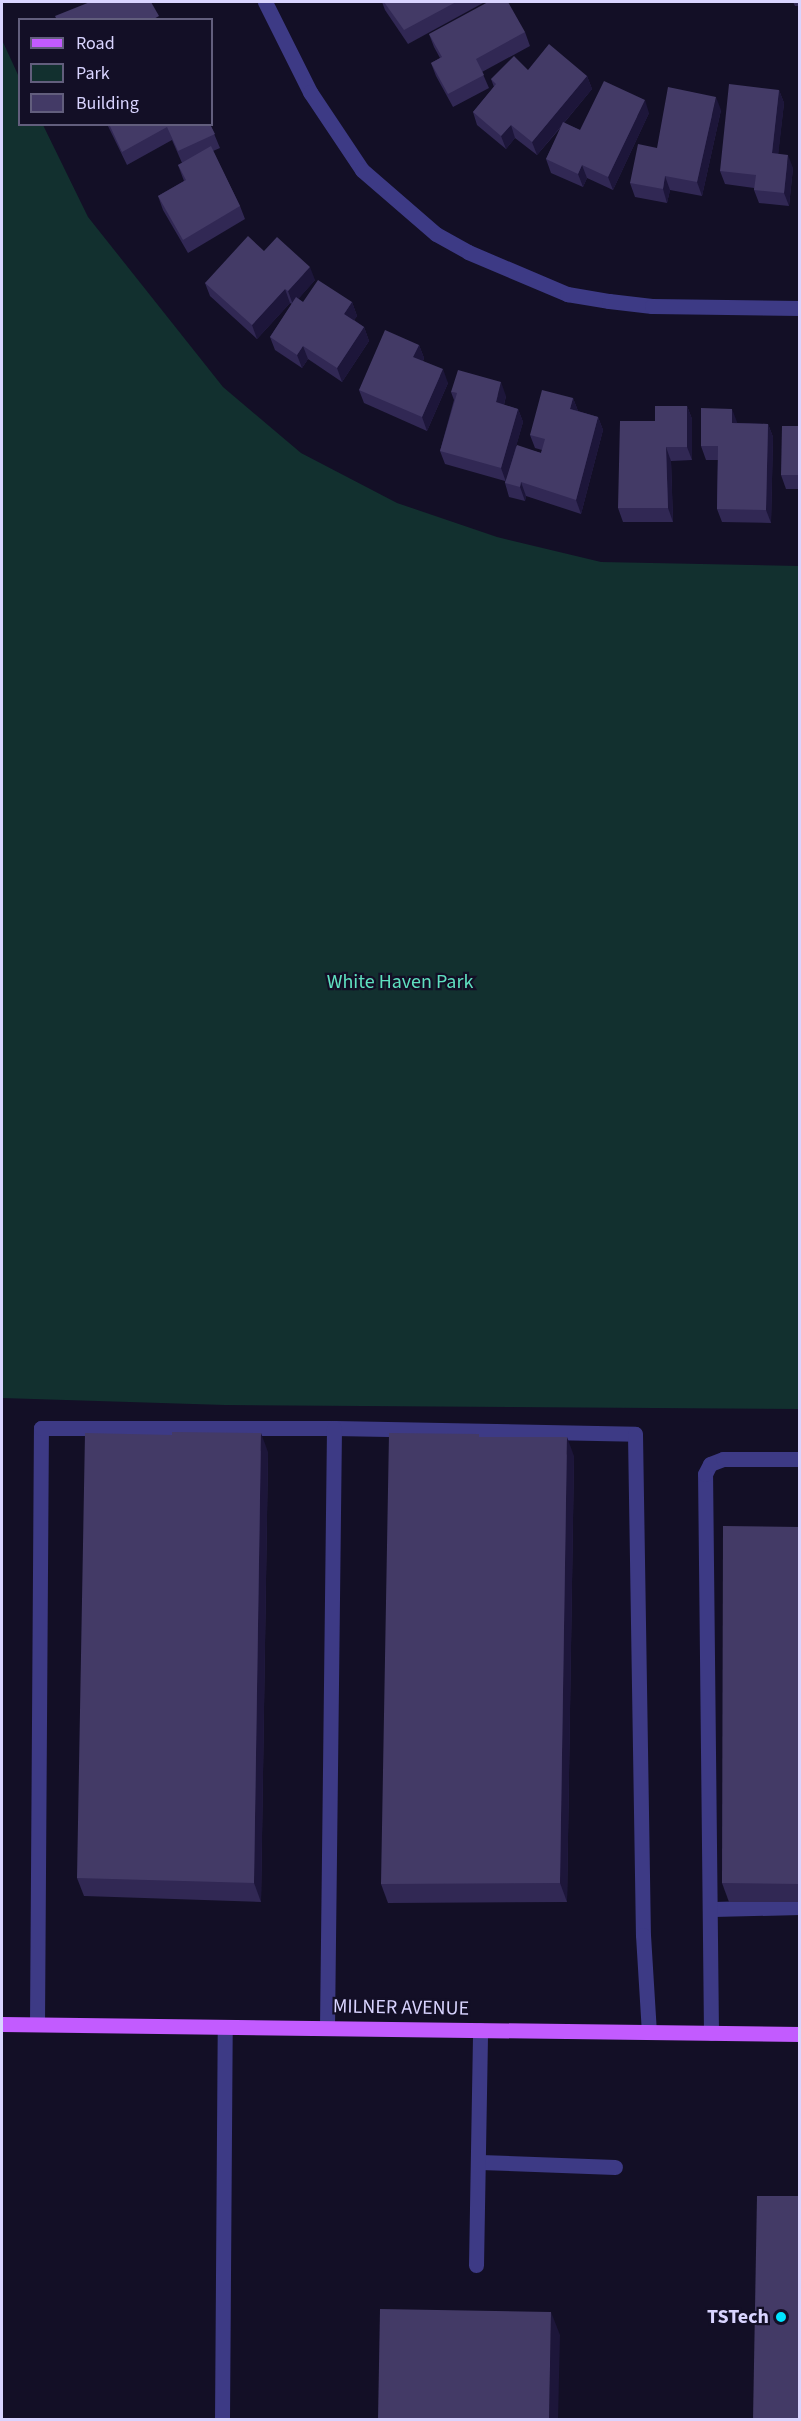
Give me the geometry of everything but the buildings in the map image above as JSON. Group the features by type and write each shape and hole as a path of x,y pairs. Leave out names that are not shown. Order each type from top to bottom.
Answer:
{"main road":[{"name":"MILNER AVENUE","path":"2,2024 800,2034"}],"street":[{"path":"265,2 310,92 362,170 436,234 468,252 567,294 652,306 800,308"},
{"path":"37,2024 41,1428 334,1428 635,1434 643,1935 650,2032"},
{"path":"327,2028 334,1428"},
{"path":"711,2033 712,1909 705,1474 710,1464 723,1459 800,1459"},
{"path":"712,1909 800,1907"},
{"path":"222,2420 225,2027"},
{"path":"476,2265 480,2162 480,2030"},
{"path":"480,2162 615,2167"}],"green space":[{"name":"White Haven Park","path":"2,40 18,75 18,126 43,126 88,217 223,387 301,453 397,503 497,537 601,562 799,566 799,1409 225,1405 2,1398"}],"place":[{"name":"TSTech","path":"781,2317"}]}
